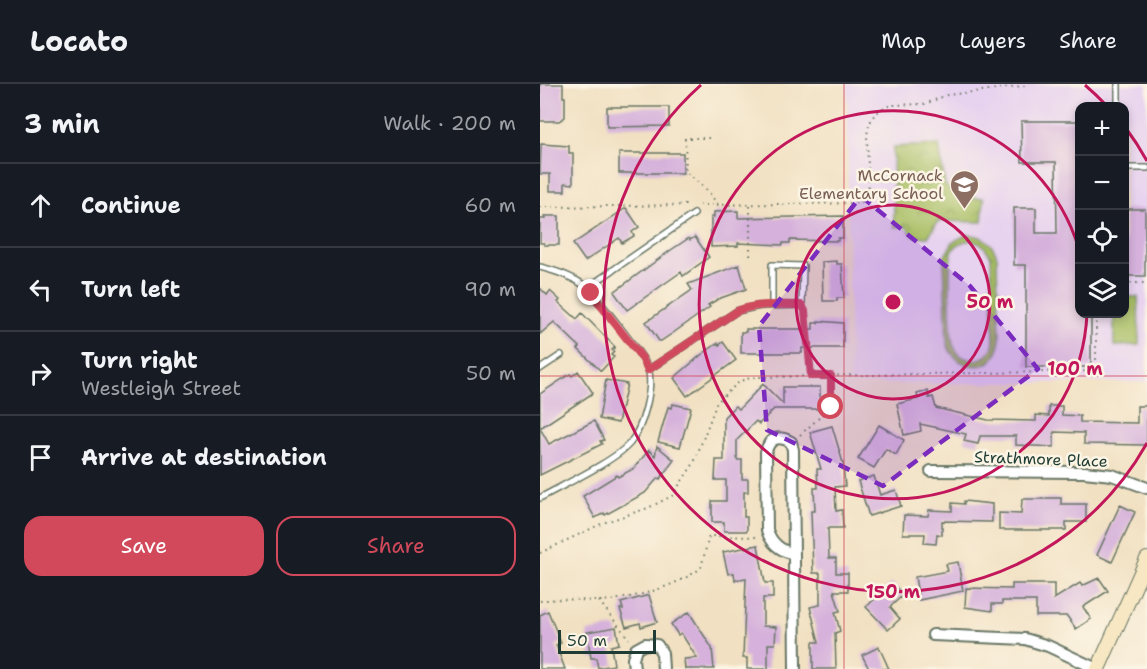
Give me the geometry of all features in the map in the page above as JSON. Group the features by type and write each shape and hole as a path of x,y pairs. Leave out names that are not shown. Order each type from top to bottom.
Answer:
{"street":[{"path":"794,554 785,552 769,538 767,530 766,452 768,443 775,438 784,438 791,442 793,450 794,554 795,669"},
{"name":"Strathmore Place","path":"931,471 1084,472 1112,475 1147,488"},
{"path":"933,635 1025,639 1048,646 1097,669 1147,559"},
{"path":"634,669 633,660 636,648 645,644 657,645 662,653 663,669"}],"lane":[{"path":"1118,84 1118,102"},
{"path":"1129,168 1147,168"},
{"path":"587,288 694,214"},
{"path":"648,370 737,311 772,304 802,305 803,266 772,265 772,304"},
{"path":"540,267 562,274 587,288 642,358 648,370 645,412 631,443 614,457 540,498"},
{"path":"540,369 561,355"}],"path":[{"path":"540,207 869,203 867,135 875,114 893,105 925,104 947,95 1026,84"},
{"path":"709,138 686,138 686,172 708,191 718,205"},
{"path":"750,206 750,255"},
{"path":"1129,283 1147,283"},
{"path":"802,305 805,311 811,376"},
{"path":"540,553 603,523 648,508 672,496 694,463 717,402 740,381 754,377 1096,371 1096,318"},
{"path":"791,442 831,407 831,376"},
{"path":"540,602 558,598 598,601 636,595 676,583 701,568 709,536 769,538"},
{"path":"598,601 636,648"}],"highlighted area":[{"path":"861,196 970,286 1038,369 883,486 767,430 759,326"}],"shaded area":[{"name":"McCornack Elementary School","path":"847,84 1147,84 1147,382 850,384"}],"green space":[{"path":"939,145 945,185 958,197 984,198 982,222 938,221 928,237 914,236 905,226 894,227 893,147"},
{"path":"966,235 977,236 986,240 993,247 997,257 999,346 995,356 989,362 981,365 964,363 956,358 947,342 944,258 953,242","holes":["971,240 983,245 991,256 994,341 988,354 971,360 959,354 953,345 950,298 951,257 952,251 963,242"]},
{"path":"1129,297 1138,297 1139,345 1114,346 1114,318 1129,318"}],"building":[{"path":"540,84 563,84 565,117 559,121 540,121"},
{"path":"607,107 669,107 669,126 607,127"},
{"path":"1021,121 1075,121 1075,318 1091,318 1091,367 1026,367 1026,265 1014,265 1014,208 1036,208 1036,233 1057,233 1056,162 1022,162"},
{"path":"541,144 569,146 569,153 573,153 573,184 565,183 565,191 550,191 550,174 540,174"},
{"path":"619,153 683,153 683,173 619,173"},
{"path":"626,208 639,227 632,232 634,236 622,243 619,238 585,261 573,244"},
{"path":"1129,209 1145,209 1145,276 1129,276"},
{"path":"738,211 738,218 843,216 843,238 838,238 838,241 790,240 790,243 783,243 783,245 738,243 738,246 711,247 711,217 714,217 714,212"},
{"path":"544,216 559,216 559,245 540,243 540,219 545,219"},
{"path":"695,237 709,257 683,276 681,272 627,310 614,292 671,250 689,238 690,240"},
{"path":"837,261 837,264 842,264 844,298 837,298 837,301 823,301 822,262"},
{"path":"739,265 746,289 718,299 708,305 710,307 659,341 646,322 692,290 688,284"},
{"path":"540,288 547,295 550,291 560,300 558,302 577,319 582,313 615,347 611,355 614,357 601,371 554,322 540,334"},
{"path":"818,321 843,323 843,348 802,348 802,353 741,353 741,332 746,332 746,329 813,329 813,323 818,323"},
{"path":"723,342 736,360 687,396 674,378 701,355"},
{"path":"578,371 593,393 540,428 540,394"},
{"path":"606,380 627,384 618,423 599,419"},
{"path":"763,384 783,404 783,387 820,387 820,409 774,409 759,424 756,421 737,440 737,460 742,460 742,479 748,479 748,492 744,492 744,517 747,517 747,531 724,531 724,522 712,522 712,501 726,501 726,480 715,480 716,460 724,460 724,417 735,406 739,409"},
{"path":"928,391 929,398 933,397 936,408 988,420 1036,421 1036,415 1049,416 1049,406 1062,406 1062,415 1080,416 1080,422 1137,423 1137,406 1147,406 1147,445 1084,444 1084,433 1054,432 1054,447 1016,445 1016,436 980,436 978,444 964,441 966,434 920,424 921,431 904,435 897,404 918,399 917,394"},
{"path":"673,404 691,408 680,447 658,442 668,407 672,408"},
{"path":"594,421 604,440 600,441 602,444 540,475 540,428 549,444"},
{"path":"879,425 904,440 896,455 886,449 874,468 858,459"},
{"path":"832,426 843,463 845,486 835,487 836,511 842,510 843,528 828,528 829,558 836,558 836,573 848,573 848,591 834,591 840,611 835,612 840,631 835,633 836,669 813,669 813,642 819,642 810,607 820,605 820,573 813,573 811,511 815,511 814,488 818,488 817,469 821,469 810,432"},
{"path":"657,446 674,460 660,479 658,478 645,493 595,518 583,496 617,475 618,477 633,469 649,450 655,456"},
{"path":"874,476 880,495 896,490 901,506 869,516 858,481"},
{"path":"1061,498 1061,504 1086,504 1086,522 1066,522 1066,530 999,530 999,513 1021,514 1022,499"},
{"path":"964,501 992,504 992,522 942,521 942,535 937,534 936,544 924,543 925,534 903,534 904,515 928,516 929,510 952,511 952,503 964,504"},
{"path":"1120,505 1135,512 1112,562 1097,555"},
{"path":"758,545 765,583 773,583 773,598 763,598 763,626 776,627 775,644 768,644 768,669 747,669 747,658 743,658 746,578 735,580 734,573 728,574 723,552"},
{"path":"958,562 963,591 919,600 915,577 948,571 946,564"},
{"path":"1099,578 1108,591 1083,607 1091,619 1076,629 1067,616 1036,616 1036,601 1002,601 1002,604 992,604 992,611 965,607 966,588 1012,589 1012,584 1054,584 1054,599 1080,583 1082,586"},
{"path":"892,583 903,595 890,607 900,619 888,630 866,607"},
{"path":"649,595 657,622 641,627 640,623 626,627 620,609 623,609 621,603"},
{"path":"548,611 561,643 556,645 565,669 540,669 540,615"},
{"path":"689,612 712,648 714,669 685,669 684,659 697,658 681,633 678,635 671,624"},
{"path":"616,627 619,644 611,646 614,665 598,668 596,658 591,658 587,632"},
{"path":"879,647 889,669 869,669 862,655"}],"place":[{"name":"McCornack Elementary School","path":"964,210"}],"route":[{"path":"591,293 642,358 648,370 737,311 772,304 802,305 805,311 811,376 831,376 831,407"}]}
